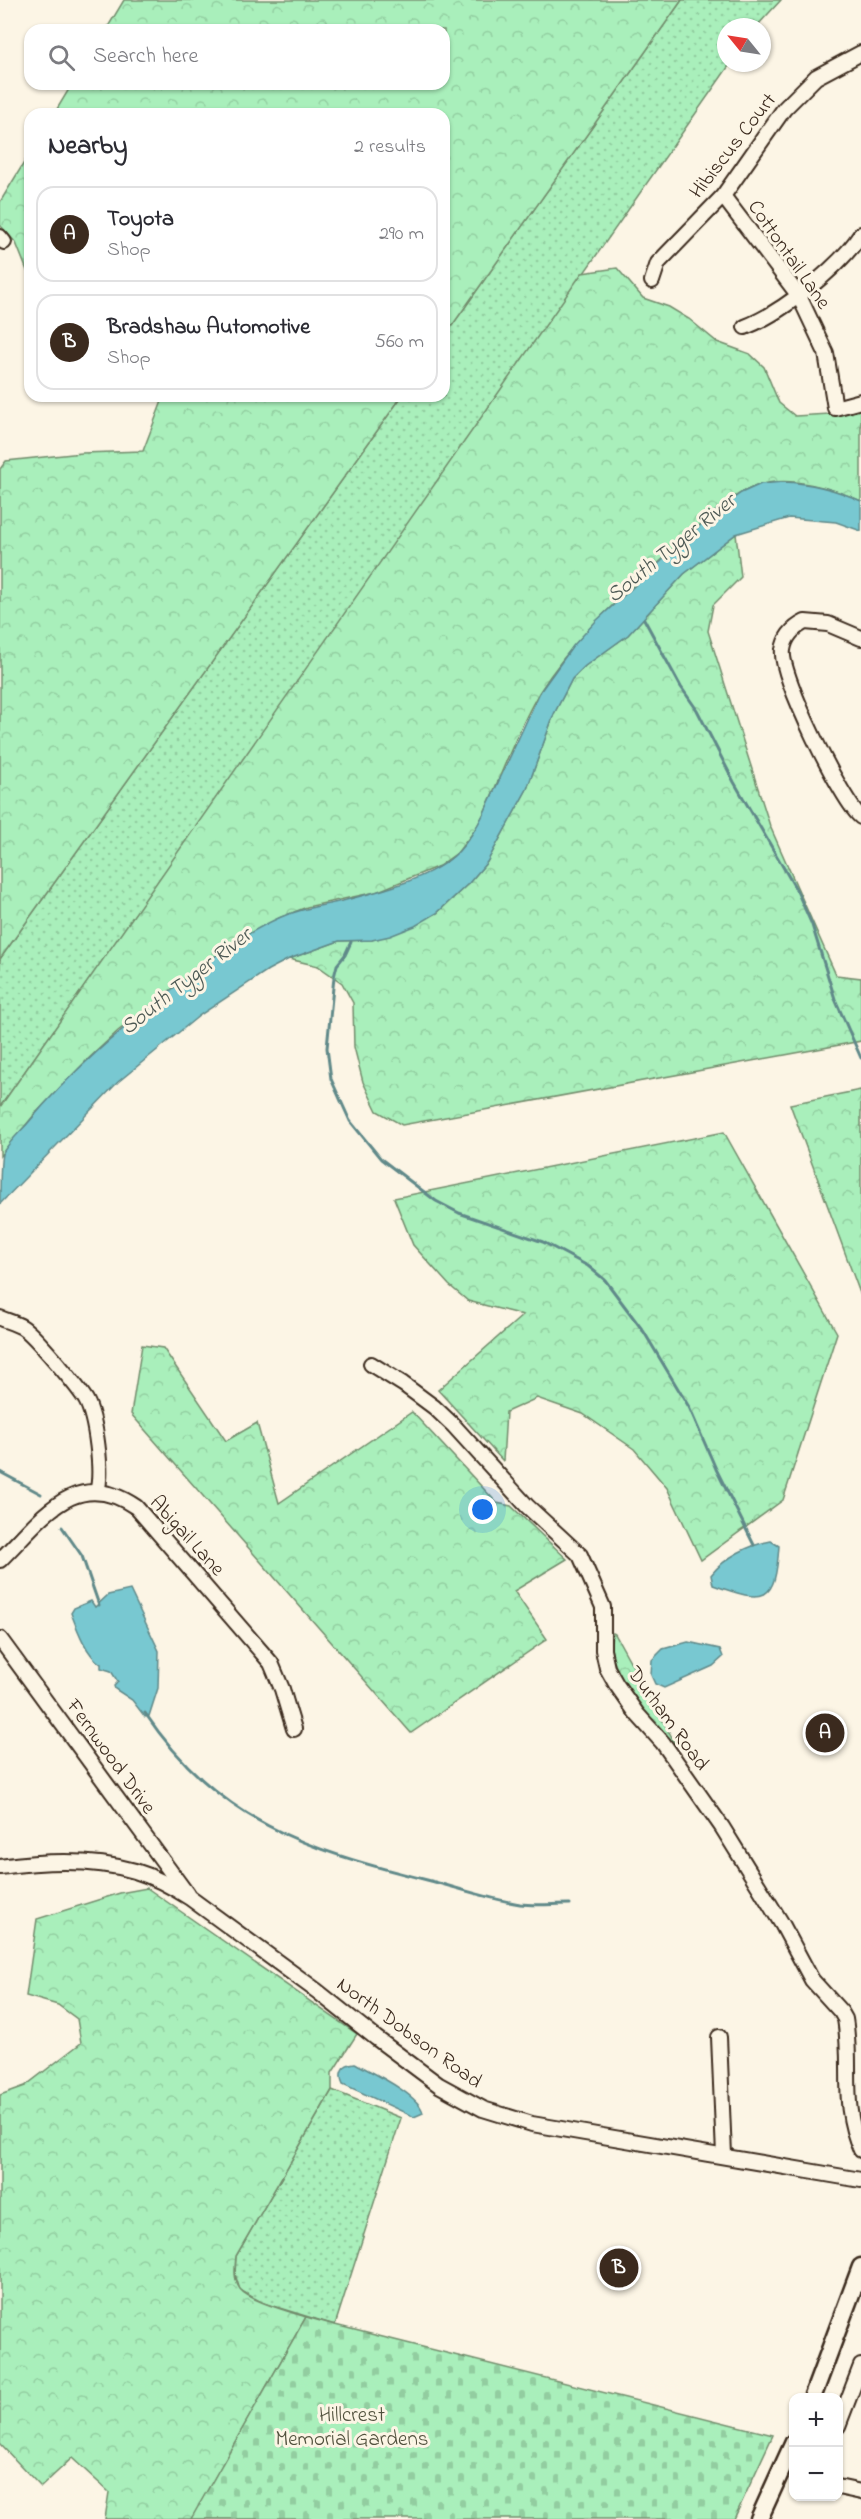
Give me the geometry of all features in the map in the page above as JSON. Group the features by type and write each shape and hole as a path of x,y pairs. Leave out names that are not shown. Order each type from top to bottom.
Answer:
{"main road":[{"path":"813,2393 861,2266"},
{"path":"759,2519 792,2447"}],"street":[{"name":"Hibiscus Court","path":"652,280 658,263 723,196 784,109 816,77 861,53"},
{"name":"Cottontail Lane","path":"723,196 799,296 826,353 835,408 861,401"},
{"path":"745,327 756,323 799,296 834,265 861,234"},
{"path":"861,638 828,624 804,622 789,633 782,651 785,670 816,746 861,818"},
{"path":"0,1318 23,1327 87,1402 98,1453 100,1483 97,1491"},
{"name":"Durham Road","path":"371,1364 419,1395 454,1426 527,1506 575,1549 584,1561 603,1607 603,1650 607,1668 616,1684 637,1714 663,1743 722,1827 782,1924 812,1980 845,2019 848,2107 861,2150"},
{"name":"Abigail Lane","path":"0,1560 69,1496 106,1491 121,1497 136,1508 257,1645 274,1671 294,1729"},
{"name":"Fernwood Drive","path":"0,1639 190,1898"},
{"name":"North Dobson Road","path":"0,1867 96,1864 133,1870 154,1878 190,1898 337,2006 439,2085 472,2104 507,2117 532,2124 861,2180"},
{"path":"719,2037 724,2155"},
{"path":"843,2417 857,2390 861,2366"},
{"path":"843,2488 861,2492"}],"green space":[{"path":"124,0 682,0 450,329 450,108 58,108 68,90 450,90 450,24 110,24"},
{"path":"682,0 781,0 764,18 717,18 717,72 725,72 0,1107 0,959 398,402 450,402 450,329"},
{"path":"24,163 24,263 16,243 0,225 0,202"},
{"path":"617,268 643,298 669,307 689,319 717,342 750,354 764,367 779,403 795,416 847,413 861,408 861,501 811,484 784,481 759,485 725,503 602,616 568,652 539,693 484,813 475,830 457,853 439,866 376,892 307,907 279,918 231,945 118,1031 35,1114 0,1156 0,1107 582,273"},
{"path":"162,402 398,402 0,959 0,469 6,461 82,453 143,451"},
{"path":"736,534 741,577 713,605 708,631 770,826 836,975 861,978 861,1041 402,1125 377,1111 363,1082 354,1047 353,1003 342,983 318,966 289,959 339,941 372,940 437,913 469,883 487,862 527,789 554,714 572,679 585,666 628,635 684,574"},
{"path":"861,1090 861,1296 790,1104"},
{"path":"724,1132 837,1333 783,1500 701,1560 667,1488 634,1449 583,1414 537,1398 506,1412 503,1461 438,1390 523,1315 468,1301 449,1285 413,1245 394,1198"},
{"path":"142,1345 163,1348 226,1441 257,1423 279,1503 412,1412 497,1503 511,1506 567,1559 514,1591 547,1639 411,1733 131,1414"},
{"path":"613,1633 675,1745 673,1746 642,1708 621,1677 614,1662 611,1647"},
{"path":"147,1888 357,2034 332,2073 332,2090 236,2256 235,2273 240,2289 252,2298 306,2317 214,2479 256,2519 105,2519 109,2492 72,2458 41,2487 0,2444 0,2095 25,2086 81,2043 77,2019 58,2005 26,1996 37,1919 120,1893"},
{"path":"332,2090 401,2118 335,2325 263,2303 240,2290 235,2274 236,2256"},
{"name":"Hillcrest Memorial Gardens","path":"306,2317 773,2435 734,2519 191,2519"}],"water":[{"name":"South Tyger River","path":"783,482 823,487 861,501 861,531 836,522 789,518 736,534 684,574 628,635 585,666 572,679 554,714 527,789 487,862 469,883 437,913 415,926 390,936 372,940 339,941 289,959 268,970 200,1015 118,1082 0,1204 2,1154 10,1142 98,1051 200,967 239,940 281,917 404,883 435,869 459,851 473,833 484,813 540,692 573,646 596,621 716,511 741,493 761,484"},
{"path":"771,1541 779,1546 777,1565 770,1588 764,1594 745,1595 713,1585 711,1575 730,1557 754,1545"},
{"path":"130,1590 159,1651 158,1688 149,1716 145,1717 132,1700 115,1689 114,1686 118,1682 111,1671 101,1668 101,1664 91,1655 71,1613 74,1608 91,1601 95,1607 108,1595"},
{"path":"688,1642 720,1649 723,1657 713,1666 664,1688 655,1684 651,1675 652,1660 663,1649"},
{"path":"355,2063 404,2092 420,2106 423,2113 414,2117 343,2084 342,2070 347,2065"}],"waterway":[{"path":"644,619 797,891 812,925 835,999 861,1058"},
{"path":"351,942 337,965 334,977 327,1048 331,1079 350,1121 381,1159 436,1201 459,1213 543,1242 588,1266 605,1280 644,1332 689,1407 716,1469 754,1545"},
{"path":"0,1472 41,1494"},
{"path":"62,1527 82,1556 99,1605"},
{"path":"145,1713 173,1750 203,1780 234,1805 268,1826 342,1856 497,1899 526,1905 570,1904"}],"place":[{"name":"Toyota","path":"825,1733"},
{"name":"Bradshaw Automotive","path":"619,2268"}]}
